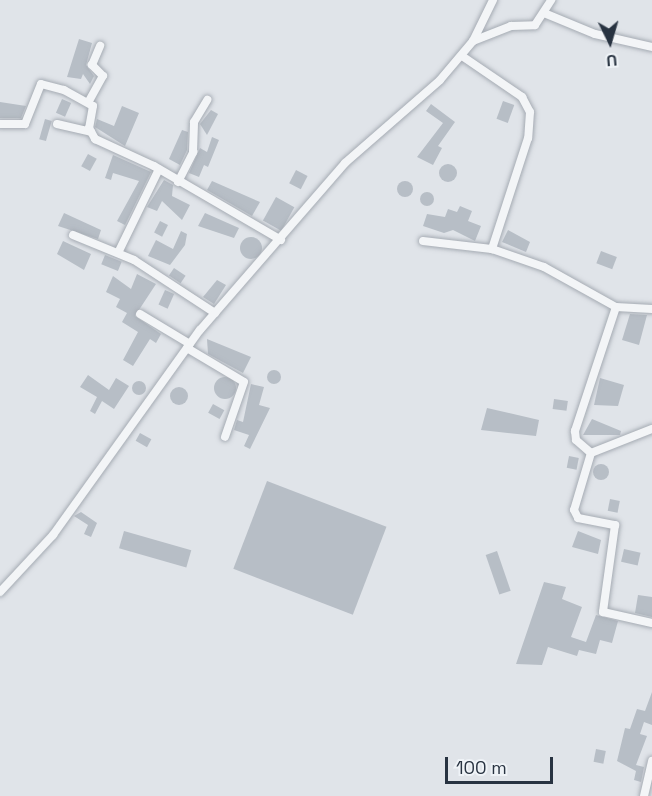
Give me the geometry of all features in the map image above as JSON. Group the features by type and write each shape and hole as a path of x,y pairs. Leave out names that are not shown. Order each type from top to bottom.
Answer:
{"street":[{"path":"0,592 58,529 189,346 216,313 351,157 462,56 473,41 493,0"},
{"path":"473,41 511,26 535,25 550,0"},
{"path":"544,13 595,34 652,47"},
{"path":"89,101 103,76 92,65 100,46"},
{"path":"462,56 522,97 530,112 528,138 492,249"},
{"path":"0,124 25,124 41,84 89,101 94,108 90,132"},
{"path":"178,182 193,152 194,122 207,100"},
{"path":"57,124 90,132 281,240"},
{"path":"118,253 159,169"},
{"path":"73,235 118,253 216,313"},
{"path":"423,241 492,249 544,267 616,307 652,309"},
{"path":"591,453 574,435 616,307"},
{"path":"140,314 244,382 225,437"},
{"path":"591,453 652,429"},
{"path":"591,453 574,510 578,518 615,525 602,610 652,624"},
{"path":"644,796 652,761"}],"building":[{"path":"79,39 92,43 86,65 94,76 90,84 83,74 81,79 67,77"},
{"path":"62,99 71,103 65,117 56,113"},
{"path":"503,101 514,105 508,123 497,119"},
{"path":"0,102 26,106 21,118 0,118"},
{"path":"431,104 455,122 438,146 442,148 433,165 417,157 443,123 426,111"},
{"path":"122,106 139,113 125,146 95,127 97,119 114,126"},
{"path":"211,110 218,114 207,135 200,124"},
{"path":"45,119 52,121 46,141 39,139"},
{"path":"182,130 188,132 187,150 180,165 169,159"},
{"path":"212,137 219,140 208,167 204,165 199,177 189,173 200,148 207,152"},
{"path":"88,154 97,159 90,171 81,166"},
{"path":"113,155 151,172 125,225 117,221 139,181 113,173 111,180 105,178"},
{"path":"448,164 456,169 457,173 452,181 448,182 440,177 439,173 444,165"},
{"path":"296,170 308,176 301,189 289,183"},
{"path":"164,180 173,185 172,196 190,205 182,220 162,201 157,211 147,207"},
{"path":"212,181 260,202 252,216 207,190"},
{"path":"402,181 408,181 413,189 411,195 402,197 397,192 397,186"},
{"path":"427,192 432,194 434,199 432,204 427,206 422,204 420,199 422,194"},
{"path":"276,197 294,207 281,231 263,221"},
{"path":"460,206 472,211 468,221 481,226 475,241 453,230 444,233 423,226 427,214 445,217 448,209 457,212"},
{"path":"64,213 101,230 98,239 58,226"},
{"path":"205,213 239,228 234,238 198,226"},
{"path":"160,221 168,225 162,237 154,233"},
{"path":"508,230 530,242 526,252 502,242"},
{"path":"181,231 187,234 185,245 170,265 148,256 156,240 173,249"},
{"path":"251,237 259,240 262,248 259,256 251,259 243,256 240,248 243,240"},
{"path":"63,241 91,254 84,270 57,254"},
{"path":"601,251 617,257 612,269 596,263"},
{"path":"105,255 122,262 118,271 101,264"},
{"path":"174,268 186,276 181,283 169,275"},
{"path":"137,274 156,284 135,316 161,334 156,343 150,339 133,366 123,360 138,332 122,322 127,313 116,307 120,299 106,292 113,276 131,289"},
{"path":"217,280 226,285 214,304 203,297"},
{"path":"165,290 174,294 168,309 158,305"},
{"path":"630,314 647,315 639,345 622,340"},
{"path":"207,339 251,357 243,373 208,354"},
{"path":"271,370 277,370 281,377 277,384 271,384 267,380 267,374"},
{"path":"88,375 109,390 116,378 129,386 114,409 102,401 95,414 90,411 97,397 80,387"},
{"path":"225,377 235,384 236,388 229,398 225,399 215,392 214,388 221,378"},
{"path":"600,378 624,385 618,406 594,405"},
{"path":"136,381 142,381 146,388 142,395 136,395 132,391 132,385"},
{"path":"251,384 264,387 259,405 270,408 250,449 244,446 249,435 234,430 237,420 243,422"},
{"path":"175,387 183,387 188,392 186,403 175,405 170,400 170,392"},
{"path":"554,399 568,401 566,411 553,409"},
{"path":"213,404 224,410 220,419 208,413"},
{"path":"487,408 539,420 536,436 481,430"},
{"path":"592,419 621,431 620,435 583,435"},
{"path":"140,433 151,439 147,447 136,441"},
{"path":"569,456 579,458 577,470 567,468"},
{"path":"598,464 604,464 609,472 607,478 598,480 593,475 593,469"},
{"path":"267,481 386,527 353,615 233,569"},
{"path":"610,499 620,501 618,513 608,511"},
{"path":"81,512 97,523 91,537 84,534 88,525 74,516"},
{"path":"124,531 191,550 186,568 119,548"},
{"path":"578,531 601,540 598,554 572,547"},
{"path":"624,549 641,553 638,565 621,562"},
{"path":"497,551 511,591 499,595 486,555"},
{"path":"544,582 566,587 562,599 582,607 571,637 586,642 596,615 618,621 612,643 600,640 596,654 579,650 577,656 548,647 542,665 516,664"},
{"path":"638,595 652,597 652,617 635,613"},
{"path":"652,692 652,725 644,722 640,734 647,736 636,765 644,767 641,782 634,780 636,771 617,761 625,728 630,729 637,709 645,711"},
{"path":"596,749 606,751 603,764 594,762"}]}
